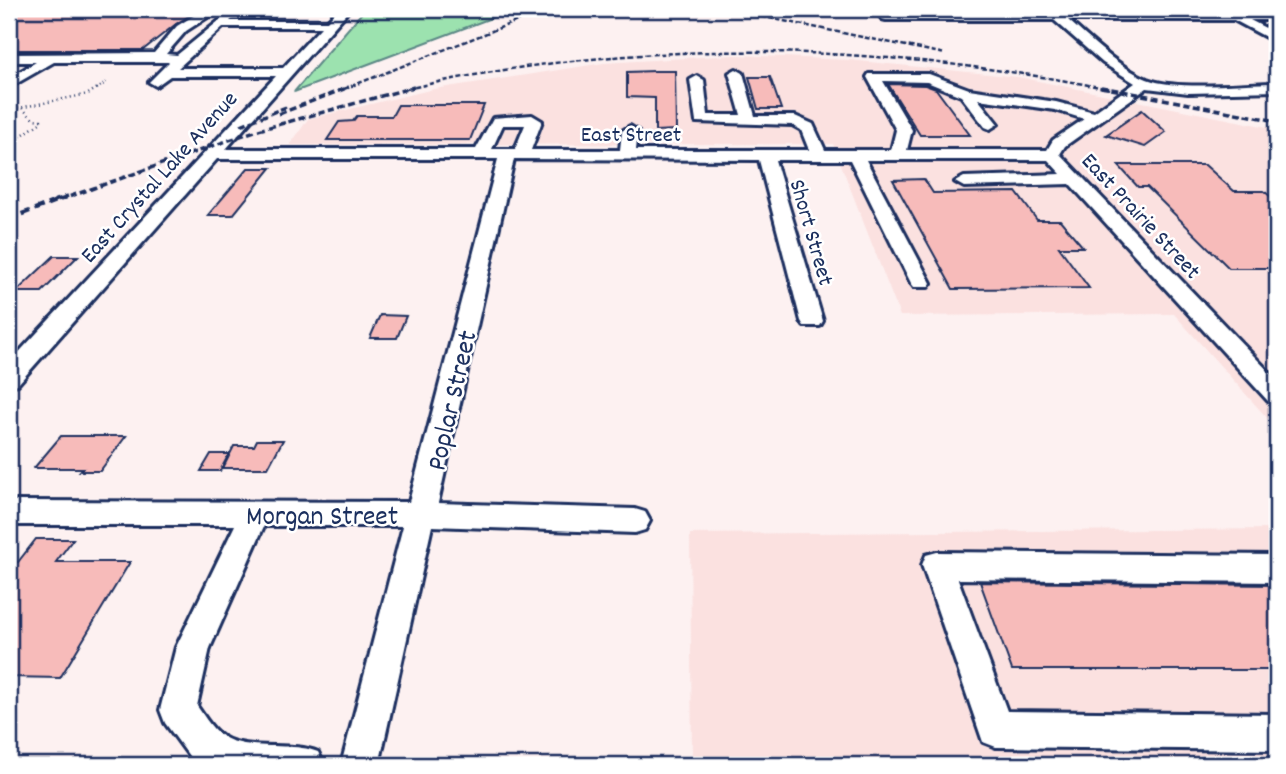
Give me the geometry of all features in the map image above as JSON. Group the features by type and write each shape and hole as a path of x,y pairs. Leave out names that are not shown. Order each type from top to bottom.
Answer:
{"street":[{"path":"158,57 166,41 193,20 215,9"},
{"path":"236,9 161,77 285,72"},
{"name":"East Crystal Lake Avenue","path":"9,378 344,9"},
{"path":"1220,9 1277,39"},
{"path":"883,13 1277,17"},
{"path":"1052,13 1129,73 1146,83 1181,87 1277,88"},
{"path":"220,24 330,24"},
{"path":"12,82 51,57"},
{"path":"9,58 180,59"},
{"path":"736,73 749,119"},
{"path":"903,156 898,149 904,130 874,77 929,78 966,93 1056,106 1095,117"},
{"path":"697,80 701,119 788,120 801,124 807,127 819,156"},
{"name":"East Prairie Street","path":"1146,83 1059,143 1052,155 1277,395"},
{"path":"966,93 990,124"},
{"path":"627,156 630,131"},
{"name":"East Street","path":"211,154 1052,155"},
{"name":"Poplar Street","path":"360,765 422,514 503,156"},
{"name":"Short Street","path":"766,156 812,321"},
{"path":"856,156 921,283"},
{"path":"964,182 1075,179"},
{"name":"Morgan Street","path":"9,513 422,514 635,521"},
{"path":"255,514 193,647 178,710 205,747 237,762 305,765"},
{"path":"1277,568 937,565 996,729 1277,732"}],"path":[{"path":"9,110 89,94 107,82"},
{"path":"9,144 40,123 41,120 33,119 22,108"}],"shaded area":[{"path":"735,55 849,60 1018,77 1277,129 1277,429 1174,314 900,316 833,144 290,145 308,119 434,89 604,63"},
{"path":"1277,529 1277,765 692,765 690,534"}],"green space":[{"path":"365,9 515,9 294,92"}],"building":[{"path":"9,9 200,9 143,50 9,50"},
{"path":"675,71 676,130 655,131 655,98 627,97 627,72"},
{"path":"749,77 770,77 781,109 758,109"},
{"path":"888,84 925,85 936,89 970,135 920,135"},
{"path":"398,105 484,105 470,140 327,140 339,122 353,121 357,116 392,116"},
{"path":"1142,110 1166,132 1145,147 1106,135"},
{"path":"1118,165 1205,165 1234,191 1264,191 1277,202 1277,268 1229,268 1147,187 1138,187"},
{"path":"248,168 271,168 233,215 208,215"},
{"path":"924,179 933,193 1016,192 1037,220 1060,220 1083,247 1059,247 1089,288 953,289 893,180"},
{"path":"54,256 78,256 42,292 16,292"},
{"path":"380,315 406,316 397,338 370,338"},
{"path":"61,436 126,436 100,471 80,471 83,468 34,468"},
{"path":"257,440 283,440 268,468 223,468 234,446 254,446"},
{"path":"211,454 229,454 220,471 201,471"},
{"path":"36,539 73,539 56,562 130,562 60,678 9,677 9,562 18,562"},
{"path":"980,582 1277,585 1277,670 1012,670"}],"railway":[{"path":"344,89 548,9"},
{"path":"725,9 945,54"},
{"path":"407,89 494,72 582,60 670,53 758,52 934,62 1110,89"},
{"path":"279,114 349,87"},
{"path":"60,200 255,131 414,87"},
{"path":"1101,87 1277,121"},
{"path":"241,125 286,107"},
{"path":"54,201 68,196"},
{"path":"9,219 59,200"}]}
